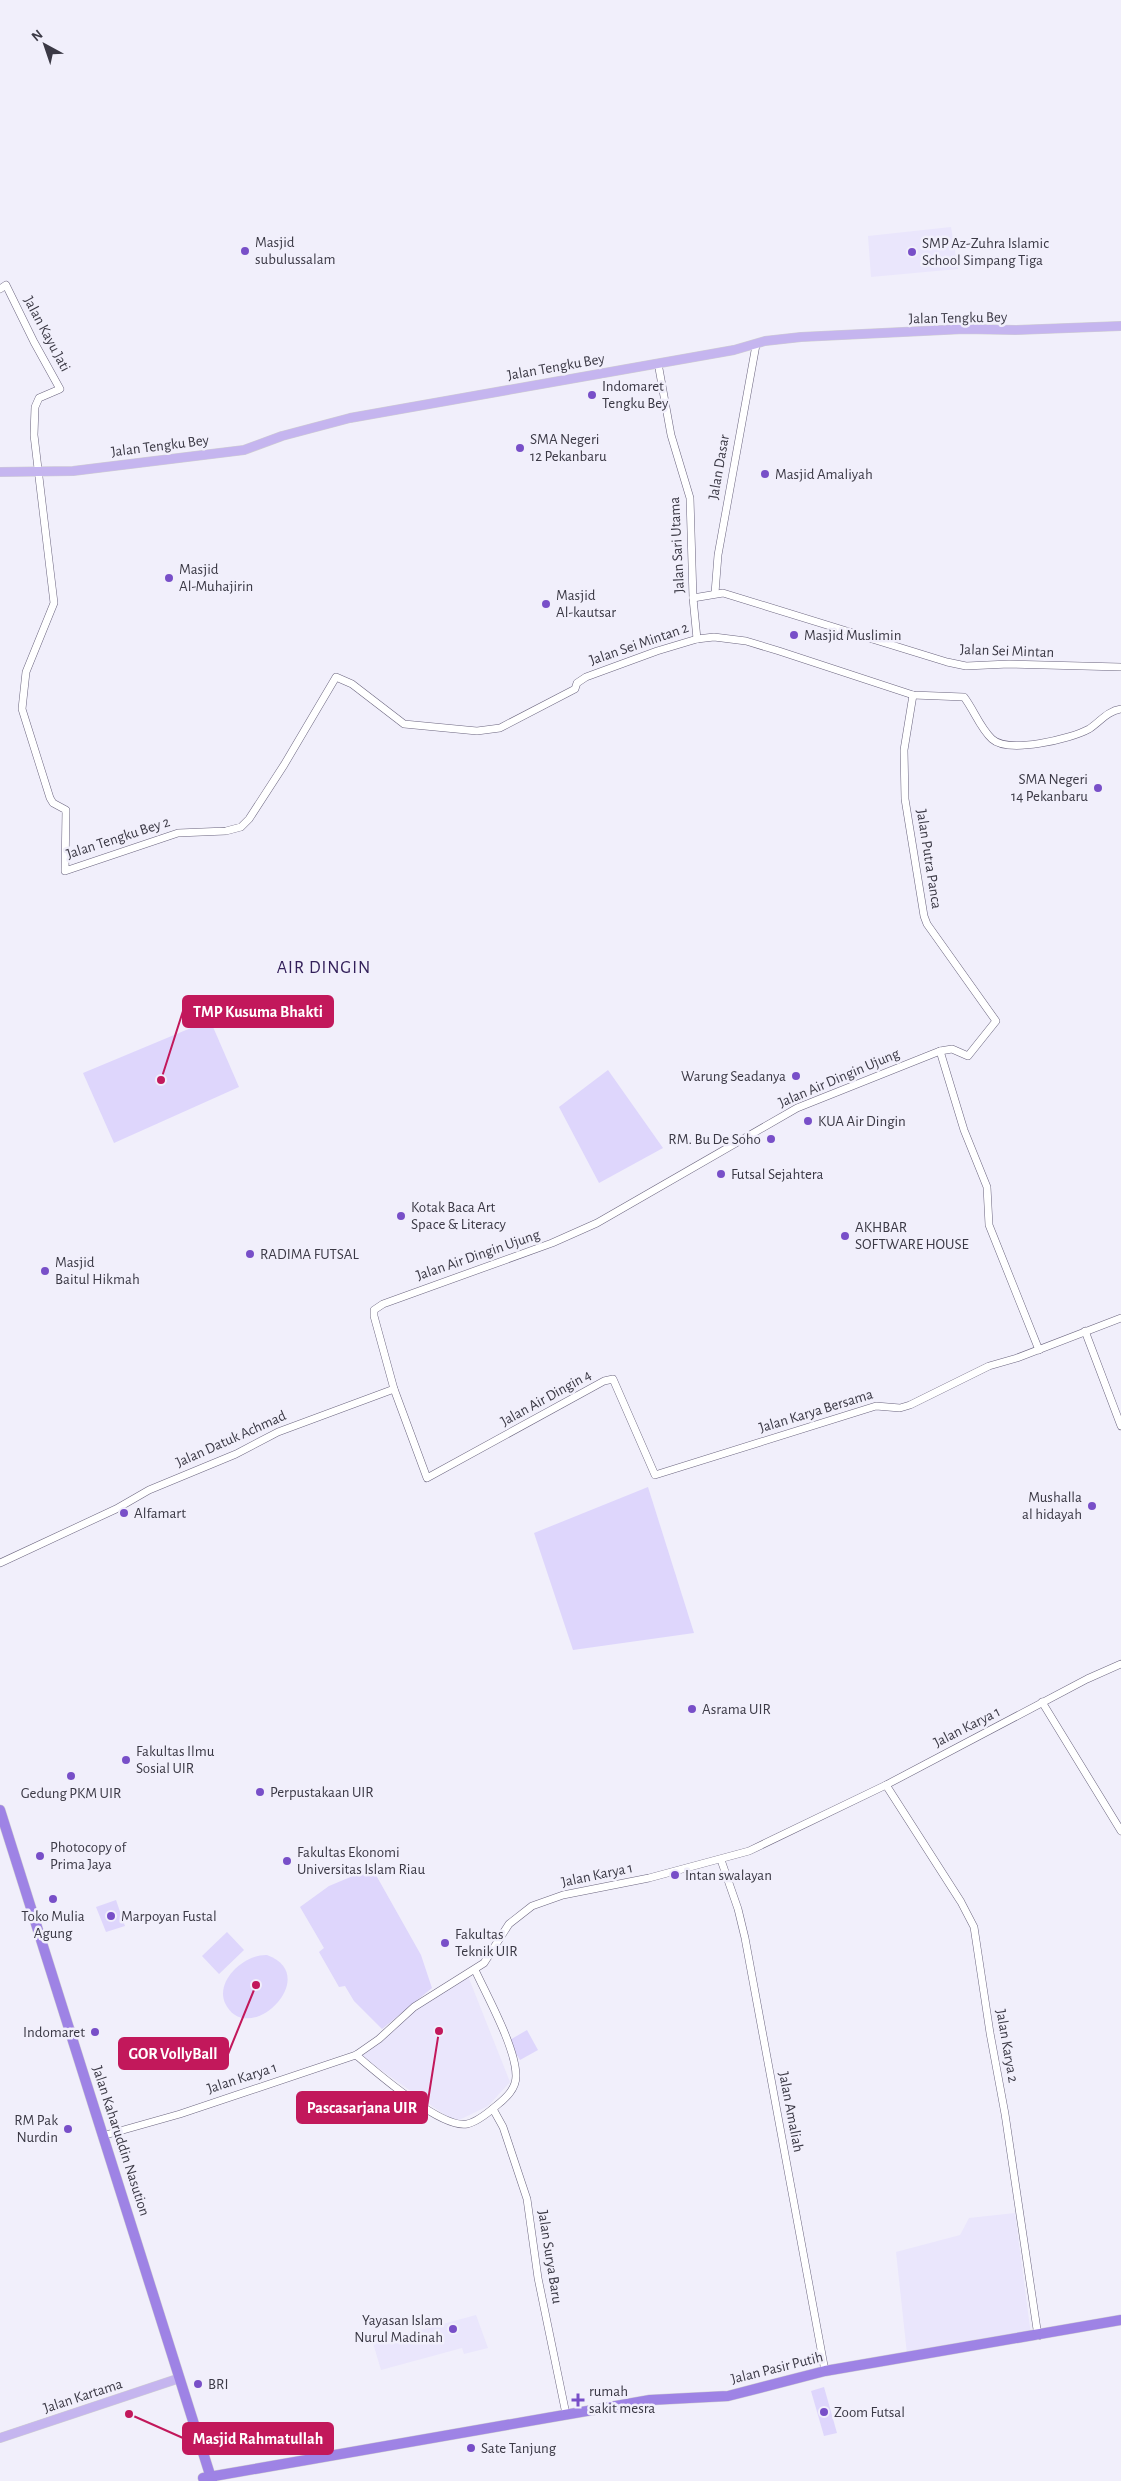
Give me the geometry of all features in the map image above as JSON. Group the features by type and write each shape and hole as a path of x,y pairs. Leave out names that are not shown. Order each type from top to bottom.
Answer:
{"highway":[{"name":"Jalan Kaharuddin Nasution","path":"0,1810 70,2026 174,2380 207,2479"},
{"name":"Jalan Kaharuddin Nasution","path":"0,1828 121,2202 207,2479"},
{"name":"Jalan Pasir Putih","path":"207,2479 650,2400 728,2396 825,2371 1038,2336 1121,2320"}],"main road":[{"name":"Jalan Tengku Bey","path":"0,472 39,473 244,450 282,436 350,418 801,337 964,329 1016,330 1121,326"},
{"name":"Jalan Kartama","path":"0,2438 174,2380"}],"street":[{"name":"Jalan Kayu Jati","path":"3,287 60,389 39,398 36,402 34,435 39,473"},
{"name":"Jalan Dasar","path":"715,593 720,546 756,345"},
{"name":"Jalan Sari Utama","path":"658,363 672,435 690,498 693,598 697,638"},
{"name":"Jalan Tengku Bey 2","path":"39,473 54,604 26,672 22,709 50,798 53,804 66,810 65,871 178,833 226,830 245,824 293,751 336,677"},
{"name":"Jalan Sei Mintan","path":"693,598 724,593 947,662 966,666 994,664 1121,667"},
{"name":"Jalan Sei Mintan 2","path":"336,677 352,684 404,724 492,731 575,689 577,683 586,677 697,638 714,637 746,641 913,695 964,697 992,739 1003,745 1014,746 1078,734 1088,729 1109,712 1121,709"},
{"name":"Jalan Putra Panca","path":"913,695 904,750 905,800 924,916 927,924 996,1021 968,1056 952,1049 940,1051"},
{"name":"Jalan Air Dingin Ujung","path":"394,1389 374,1316 374,1310 383,1304 552,1243 597,1223 797,1108 940,1051"},
{"path":"940,1051 960,1120 987,1187 989,1225 1040,1350"},
{"name":"Jalan Karya Bersama","path":"655,1475 876,1406 900,1408 910,1406 989,1366 1040,1350 1121,1318"},
{"path":"1085,1331 1121,1426"},
{"name":"Jalan Air Dingin 4","path":"394,1389 427,1478 604,1381 613,1379 655,1475"},
{"name":"Jalan Datuk Achmad","path":"0,1563 116,1509 149,1490 236,1454 278,1432 394,1389"},
{"name":"Jalan Karya 1","path":"102,2136 180,2114 356,2055 379,2039 414,2007 475,1970 489,1958 500,1935 509,1924 543,1901 649,1878 720,1860 774,1840 886,1785 1042,1702 1121,1664"},
{"path":"1042,1702 1121,1831"},
{"name":"Jalan Karya 2","path":"886,1785 974,1927 990,2033 1006,2114 1038,2336"},
{"name":"Jalan Amaliah","path":"720,1860 738,1909 745,1938 825,2371"},
{"path":"356,2055 420,2105 453,2123 470,2123 493,2109 506,2098 516,2083 515,2065 475,1970"},
{"name":"Jalan Surya Baru","path":"493,2109 503,2127 527,2199 538,2278 566,2414"}],"shaded area":[{"name":"SMP Az-Zuhra Islamic School Simpang Tiga","path":"951,227 958,269 871,277 868,236"},
{"path":"210,1020 239,1087 114,1143 83,1073"},
{"path":"608,1070 663,1148 599,1183 559,1107"},
{"path":"648,1487 694,1633 573,1650 534,1533"},
{"path":"372,1868 421,1955 432,1988 382,2029 354,2001 345,1986 339,1987 319,1952 324,1948 300,1907 329,1886"},
{"name":"Marpoyan Fustal","path":"116,1900 125,1926 106,1932 96,1907"},
{"path":"227,1932 244,1950 219,1974 202,1956"},
{"path":"267,1955 282,1965 288,1978 285,1992 276,2004 263,2014 249,2018 235,2015 225,2003 223,1994 228,1977 241,1964 258,1956"},
{"path":"468,1976 510,2082 488,2106 455,2122 361,2056 414,2007"},
{"path":"527,2030 538,2050 520,2060 508,2041"},
{"path":"1015,2213 1031,2335 907,2354 896,2252 960,2235 969,2218"},
{"name":"Yayasan Islam Nurul Madinah","path":"476,2315 488,2348 464,2354 462,2348 381,2370 373,2343"},
{"name":"Zoom Futsal","path":"824,2387 837,2433 824,2436 811,2391"}],"place":[{"name":"Masjid subulussalam","path":"245,251"},
{"name":"SMP Az-Zuhra Islamic School Simpang Tiga","path":"912,252"},
{"name":"Indomaret Tengku Bey","path":"592,395"},
{"name":"SMA Negeri 12 Pekanbaru","path":"520,448"},
{"name":"Masjid Amaliyah","path":"765,474"},
{"name":"Masjid Al-Muhajirin","path":"169,578"},
{"name":"Masjid Al-kautsar","path":"546,604"},
{"name":"Masjid Muslimin","path":"794,635"},
{"name":"SMA Negeri 14 Pekanbaru","path":"1098,788"},
{"name":"Warung Seadanya","path":"796,1076"},
{"name":"TMP Kusuma Bhakti","path":"161,1080"},
{"name":"KUA Air Dingin","path":"808,1121"},
{"name":"RM. Bu De Soho","path":"771,1139"},
{"name":"Futsal Sejahtera","path":"721,1174"},
{"name":"Kotak Baca Art Space & Literacy","path":"401,1216"},
{"name":"AKHBAR SOFTWARE HOUSE","path":"845,1236"},
{"name":"RADIMA FUTSAL","path":"250,1254"},
{"name":"Masjid Baitul Hikmah","path":"45,1271"},
{"name":"Mushalla al hidayah","path":"1092,1506"},
{"name":"Alfamart","path":"124,1513"},
{"name":"Asrama UIR","path":"692,1709"},
{"name":"Fakultas Ilmu Sosial UIR","path":"126,1760"},
{"name":"Gedung PKM UIR","path":"71,1776"},
{"name":"Perpustakaan UIR","path":"260,1792"},
{"name":"Photocopy of Prima Jaya","path":"40,1856"},
{"name":"Fakultas Ekonomi Universitas Islam Riau","path":"287,1861"},
{"name":"Intan swalayan","path":"675,1875"},
{"name":"Toko Mulia Agung","path":"53,1899"},
{"name":"Marpoyan Fustal","path":"111,1916"},
{"name":"Fakultas Teknik UIR","path":"445,1943"},
{"name":"GOR VollyBall","path":"256,1985"},
{"name":"Pascasarjana UIR","path":"439,2031"},
{"name":"Indomaret","path":"95,2032"},
{"name":"RM Pak Nurdin","path":"68,2129"},
{"name":"Yayasan Islam Nurul Madinah","path":"453,2329"},
{"name":"BRI","path":"198,2384"},
{"name":"rumah sakit mesra","path":"578,2400"},
{"name":"Zoom Futsal","path":"824,2412"},
{"name":"Masjid Rahmatullah","path":"129,2414"},
{"name":"Sate Tanjung","path":"471,2448"}],"district":[{"name":"AIR DINGIN","path":"324,968"}]}
